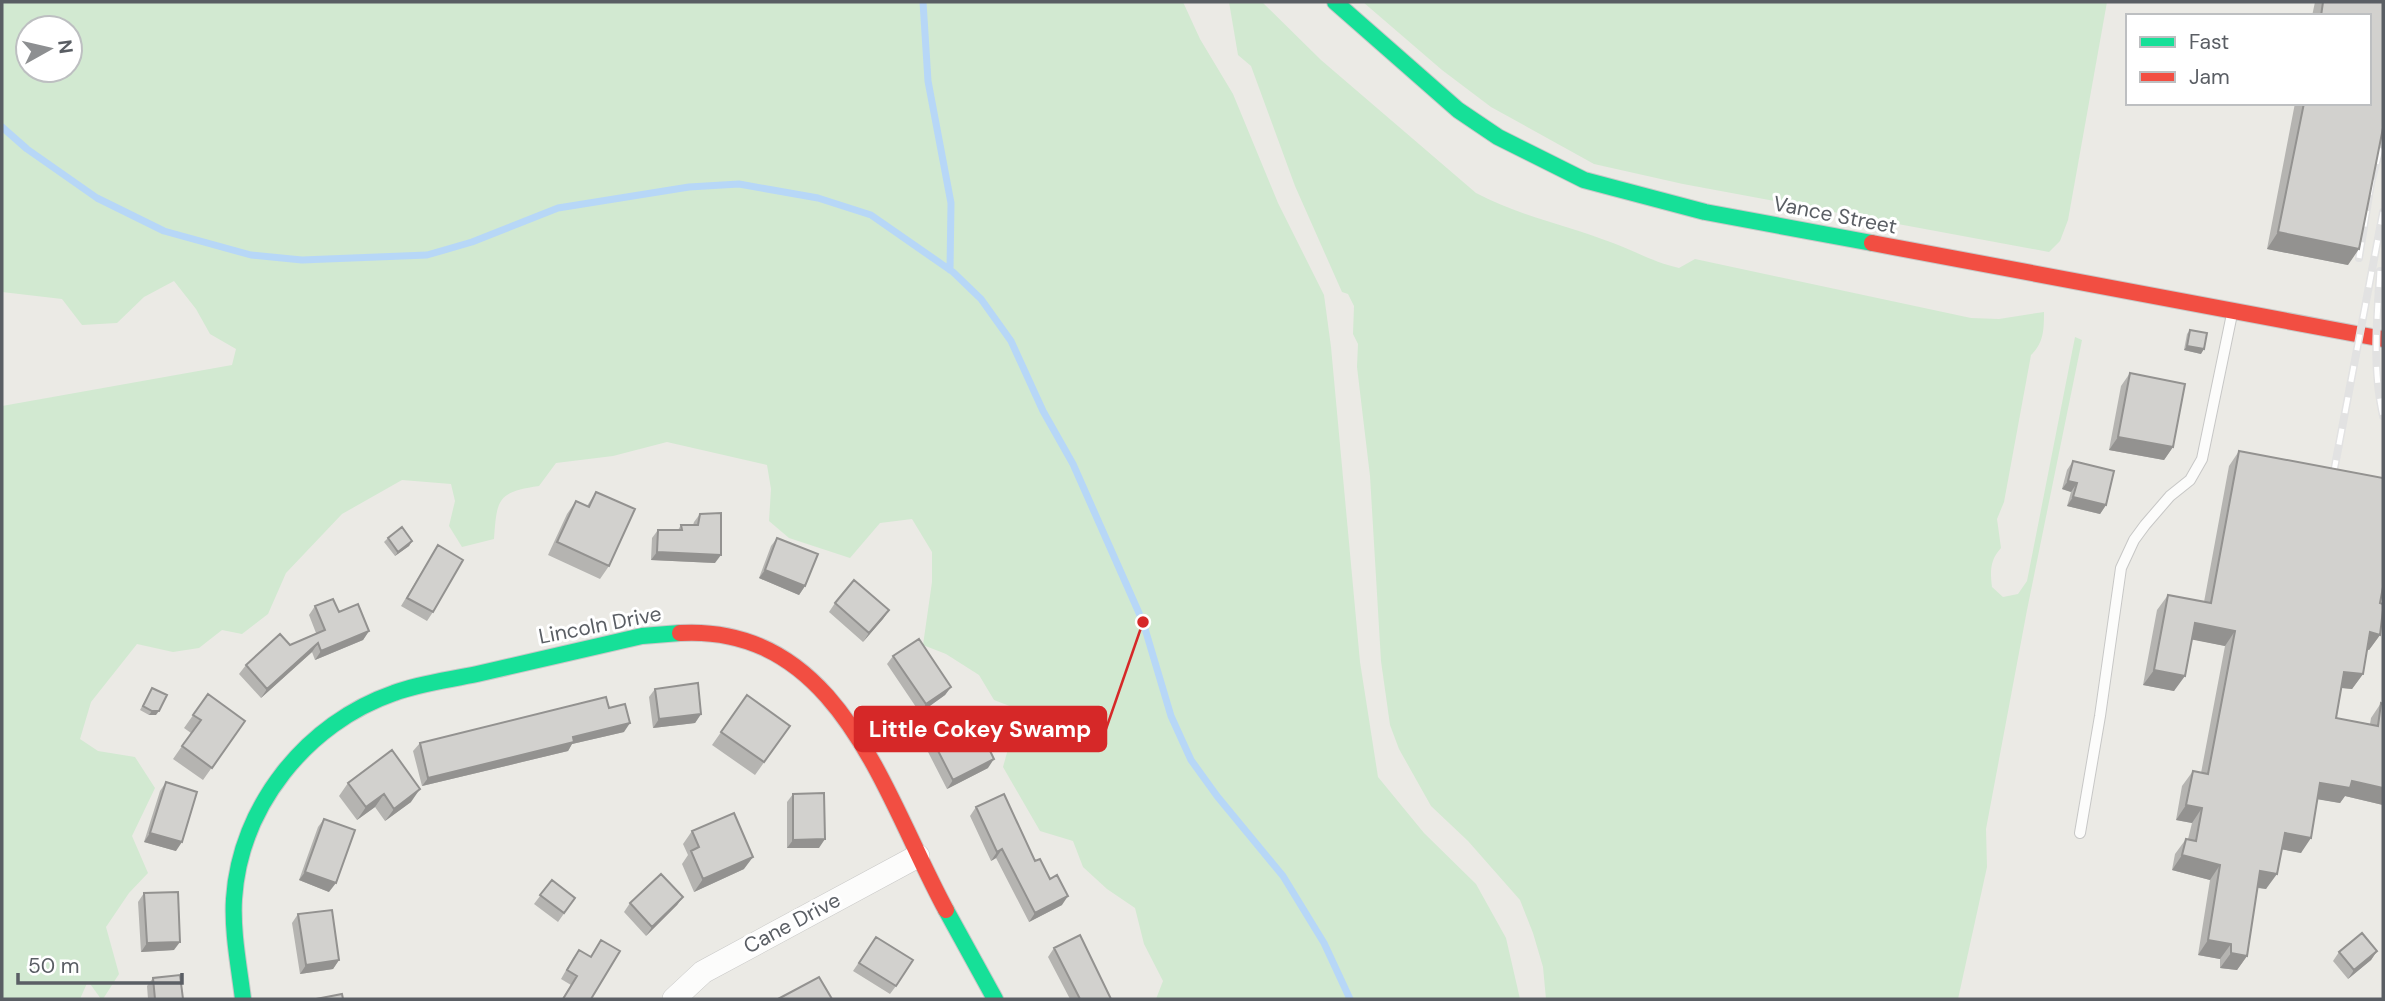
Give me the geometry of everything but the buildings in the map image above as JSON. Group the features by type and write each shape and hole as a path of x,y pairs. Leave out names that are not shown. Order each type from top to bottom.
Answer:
{"street":[{"name":"Vance Street","path":"1335,2 1458,110 1498,137 1584,180 1705,212 2383,340"},
{"name":"Lincoln Drive","path":"243,999 234,898 241,857 256,817 277,781 331,725 366,704 395,692 629,639 682,632 717,633 749,640 782,655 811,677 828,695 850,725 879,777 995,999"},
{"name":"Cane Drive","path":"674,999 703,972 918,856"}],"lane":[{"path":"2080,833 2101,716 2121,568 2134,540 2145,525 2170,496 2190,480 2202,459 2232,311"}],"green space":[{"path":"2,2 1183,2 1200,39 1233,94 1278,203 1324,295 1360,662 1378,777 1424,833 1476,884 1506,938 1520,999 1156,999 1163,981 1144,944 1135,908 1107,889 1083,867 1073,841 1040,831 1003,767 1008,749 1041,744 1059,725 994,700 979,675 946,654 923,645 932,582 932,552 912,519 880,523 850,558 789,538 769,521 771,489 767,465 667,442 613,456 556,463 539,486 515,491 502,500 496,515 494,539 462,547 449,526 455,501 451,484 402,480 342,514 286,573 268,614 242,634 222,630 199,648 173,652 137,644 91,702 80,739 98,751 135,757 155,788 132,836 148,873 129,893 106,927 119,974 103,999 88,981 80,999 2,999 2,406 232,365 236,349 210,334 196,309 174,281 144,297 117,323 82,325 62,299 2,292"},
{"path":"1229,2 1262,2 1321,60 1476,193 1509,208 1679,268 1695,259 1971,318 1999,319 2044,312 2039,345 2031,355 2004,502 1997,519 2001,548 1993,561 1991,581 1992,587 2003,597 2018,594 2027,581 2075,337 2082,340 2027,610 1986,829 1987,867 1958,999 1546,999 1543,967 1520,900 1468,841 1431,806 1399,749 1390,725 1381,661 1370,476 1357,367 1358,344 1353,334 1354,306 1348,294 1342,292 1295,186 1251,66 1238,55"},
{"path":"1363,2 2107,2 2068,220 2060,241 2049,252 1683,184 1594,164 1491,107 1442,70"}],"waterway":[{"path":"923,2 928,81 951,203 950,270"},
{"path":"2,127 27,149 97,198 164,231 251,255 302,260 427,255 472,242 558,208 689,187 739,184 818,198 871,215 953,272 981,299 1011,341 1043,411 1073,464 1143,622 1171,716 1191,760 1283,876 1324,943 1350,999"}],"railway":[{"path":"2359,258 2371,183 2383,138"},
{"path":"2333,476 2383,212"},
{"path":"2380,271 2376,362 2383,416"}],"traffic: fast":[{"path":"1335,2 1458,110 1498,137 1584,180 1705,212 1872,243"},
{"path":"243,999 236,949 234,899 239,865 249,832 264,801 284,772 307,747 333,725 362,707 424,684 642,636 680,633"},
{"path":"946,910 995,999"}],"traffic: jam":[{"path":"1872,243 2383,339"},
{"path":"680,633 735,638 780,656 818,687 850,725 877,770 946,910"}],"place":[{"name":"Little Cokey Swamp","path":"1143,622"}]}
